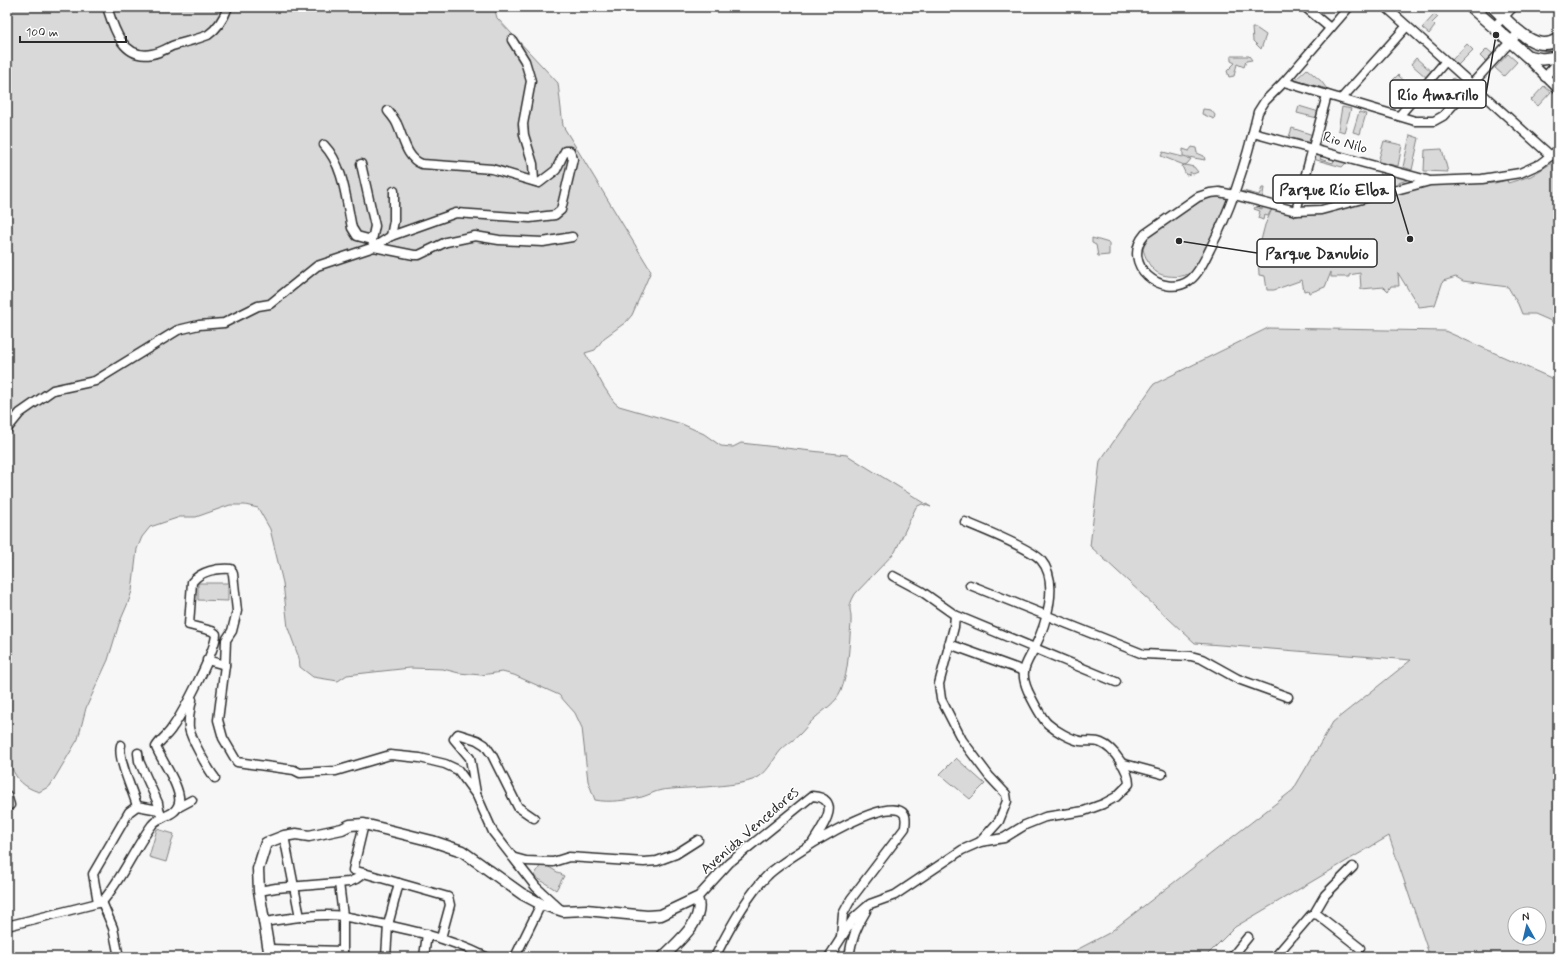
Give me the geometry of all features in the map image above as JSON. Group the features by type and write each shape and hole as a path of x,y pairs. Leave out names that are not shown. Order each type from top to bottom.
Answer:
{"main road":[{"path":"1471,7 1527,56 1542,60 1558,57"},
{"path":"1493,7 1520,31 1540,44 1551,43 1558,39"}],"street":[{"path":"107,7 111,23 124,46 134,54 142,55 158,52 208,35 214,31 220,23 228,7"},
{"path":"1305,7 1330,28"},
{"path":"1349,7 1284,82 1265,101 1258,112 1234,195 1222,226 1206,257 1190,280 1173,285 1165,285 1150,279 1140,267 1136,253 1136,246 1145,234 1198,197 1210,193 1219,192 1234,195 1296,211 1321,210 1430,181 1508,176 1530,169 1558,150"},
{"path":"1386,7 1445,62 1551,156"},
{"path":"1494,27 1513,7"},
{"path":"1342,98 1407,26"},
{"path":"1284,82 1400,115 1415,121 1434,121 1443,116 1511,43 1520,31"},
{"path":"512,40 525,60 531,81 529,99 523,124 524,135 534,164 534,181"},
{"path":"1521,51 1558,89"},
{"path":"1400,115 1445,62"},
{"path":"1545,77 1558,62"},
{"path":"1296,211 1327,95"},
{"path":"7,429 20,413 53,390 95,381 178,330 199,325 224,323 258,306 270,304 317,266 390,236 456,213 530,218 558,214 565,199 573,159 571,153 565,151 556,170 539,183 492,169 422,164 414,161 408,151 397,123 388,111"},
{"name":"Rio Nilo","path":"1253,133 1430,181"},
{"path":"324,145 333,155 338,168 352,228 357,236 373,244 419,255 446,242 475,236 499,240 543,242 572,237"},
{"path":"361,164 375,223 373,244"},
{"path":"390,236 394,221 394,191"},
{"path":"829,957 854,918 870,904 895,895 962,850 980,842 1004,838 1025,825 1045,817 1084,811 1116,797 1129,784 1127,774 1109,748 1101,743 1073,739 1047,724 1027,690 1024,666 1035,648 1050,601 1051,586 1047,569 1040,559 991,532 965,522"},
{"path":"177,808 179,797 166,762 156,747 172,728 196,685 216,639 216,634 212,631 189,625 192,582 201,573 224,568 231,569 237,611 232,631 226,640 225,664 218,720 229,751 237,762 294,770 300,773 336,771 390,755 420,758 445,764 458,770 477,796 493,832 515,858 536,887 566,912"},
{"path":"893,576 921,591 955,616 1116,682"},
{"path":"970,585 1047,614 1143,654 1191,656 1202,659 1238,679 1288,697"},
{"path":"955,616 954,628 939,684 941,699 962,740 989,776 1006,794 1007,801 999,821 980,842"},
{"path":"949,644 1024,671"},
{"path":"207,660 225,664"},
{"path":"196,685 189,713 190,730 208,768 215,778"},
{"path":"477,796 470,758 454,739 458,734 477,740 485,745 492,755 518,806 534,818"},
{"path":"121,745 121,762 127,774 137,806"},
{"path":"138,753 139,761 158,803 162,818"},
{"path":"1121,764 1162,774"},
{"path":"7,795 10,805"},
{"name":"Avenida Vencedores","path":"697,898 729,863 812,796 819,796 826,801 829,808 828,817 813,842"},
{"path":"7,926 64,913 100,902 153,824 192,800"},
{"path":"119,957 113,928 100,902 93,874 129,812 137,806 159,810"},
{"path":"715,957 737,918 766,876 813,842 867,815 887,809 897,809 903,813 906,819 905,828 851,900 844,914 841,938"},
{"path":"364,824 353,870 448,897 450,906 441,938"},
{"path":"339,883 343,916 343,954 270,953 259,891 258,869 266,843 284,836 296,834 310,836 342,829 350,825 364,824 432,841 462,851 519,891 541,904 566,912 586,910 647,916 661,915 697,898 699,908 694,924 663,957"},
{"path":"284,836 300,917"},
{"path":"515,858 526,861 553,862 569,857 644,862 657,860 676,854 698,840"},
{"path":"1280,955 1311,915 1314,914 1325,895 1353,867"},
{"path":"259,891 339,883 356,879 364,873"},
{"path":"386,957 388,925 399,883"},
{"path":"515,957 541,904"},
{"path":"849,957 850,948 859,922 870,904"},
{"path":"1314,914 1318,915 1360,948"},
{"path":"265,922 300,917 330,915 343,916 441,938 471,949 486,957"},
{"path":"424,957 427,934"},
{"path":"1232,957 1248,937"}],"shaded area":[{"path":"7,7 494,7 497,18 558,83 563,126 651,271 632,315 626,322 604,338 595,350 585,353 614,402 619,406 682,424 704,434 721,446 733,447 741,443 847,455 931,507 922,504 916,507 895,552 852,599 850,606 851,623 847,666 844,683 836,699 798,736 781,750 769,767 760,776 753,780 728,785 662,790 642,797 624,800 595,800 588,781 582,728 575,713 559,695 514,675 502,672 481,675 459,673 443,669 410,668 347,675 338,681 313,677 300,667 299,658 288,628 283,583 270,529 258,508 245,505 230,505 196,517 180,517 150,527 142,537 137,549 132,591 119,624 108,660 86,708 78,739 50,786 39,792 29,788 21,782 12,768 8,750"},
{"path":"1476,7 1488,7 1497,16 1497,18 1492,21"},
{"path":"1434,15 1438,17 1432,23 1435,26 1429,34 1422,28"},
{"path":"1252,28 1256,28 1266,35 1261,49 1253,41"},
{"path":"1521,39 1558,44 1558,53 1535,55 1518,42"},
{"path":"1467,44 1473,50 1458,65 1452,60"},
{"path":"1487,49 1493,54 1485,61 1480,56"},
{"path":"1508,54 1517,62 1504,76 1495,68"},
{"path":"1231,56 1249,56 1252,60 1246,61 1244,67 1237,64 1234,76 1229,77 1227,71 1235,63 1231,61"},
{"path":"1416,58 1432,72 1427,78 1411,64"},
{"path":"1307,69 1321,81 1327,89 1295,80"},
{"path":"1398,75 1415,91 1410,97 1392,81"},
{"path":"1453,78 1463,85 1452,99 1443,91"},
{"path":"1544,86 1551,92 1538,106 1531,100"},
{"path":"1299,106 1319,112 1317,118 1297,113"},
{"path":"1342,107 1351,109 1344,132 1338,130"},
{"path":"1203,109 1211,110 1215,115 1214,119 1202,114"},
{"path":"1359,112 1366,114 1360,134 1353,132"},
{"path":"1292,128 1313,135 1311,143 1289,137"},
{"path":"1410,135 1419,138 1412,170 1403,167"},
{"path":"1384,141 1402,145 1398,166 1378,162"},
{"path":"1192,147 1196,148 1197,153 1204,156 1205,160 1183,156 1183,149 1189,151"},
{"path":"1442,149 1448,172 1424,171 1425,150"},
{"path":"1163,152 1191,159 1184,165 1161,156"},
{"path":"1317,153 1323,154 1320,159 1333,163 1334,159 1347,162 1342,167 1313,159"},
{"path":"1558,159 1558,324 1535,314 1522,314 1508,287 1463,281 1456,277 1443,281 1435,305 1419,307 1398,273 1399,286 1391,286 1388,291 1384,287 1361,289 1360,273 1349,275 1349,277 1331,277 1331,272 1325,287 1309,293 1308,290 1304,291 1302,280 1274,290 1267,290 1265,276 1259,275 1258,252 1265,225 1272,209 1294,214 1313,215 1430,185 1495,183 1507,180 1508,183 1531,176"},
{"path":"1185,165 1194,167 1198,172 1193,174 1190,172 1190,174 1186,175 1182,166"},
{"path":"1382,171 1404,177 1407,180 1384,188 1385,177 1379,174"},
{"path":"1262,188 1264,188 1262,200 1242,194 1243,191 1259,195"},
{"path":"1303,191 1324,197 1322,204 1303,207 1301,205"},
{"path":"1209,196 1228,198 1222,221 1197,267 1185,275 1179,276 1163,275 1155,271 1146,259 1143,249 1150,233"},
{"path":"1263,206 1272,208 1268,216 1264,215 1263,220 1258,218 1260,211 1254,209 1255,207 1262,209"},
{"path":"1092,238 1109,243 1109,255 1098,256 1096,245 1092,243"},
{"path":"1268,328 1445,331 1558,381 1558,957 1430,957 1389,836 1235,927 1205,957 1063,957 1109,933 1293,790 1333,722 1411,660 1195,643 1090,546 1100,461 1154,384"},
{"path":"198,583 228,583 228,601 198,600"},
{"path":"956,758 985,784 970,799 940,774"},
{"path":"157,829 174,834 166,862 149,857"},
{"path":"542,863 564,876 556,890 534,876"}],"place":[{"name":"Río Amarillo","path":"1496,35"},
{"name":"Parque Río Elba","path":"1410,239"},
{"name":"Parque Danubio","path":"1179,241"}]}
